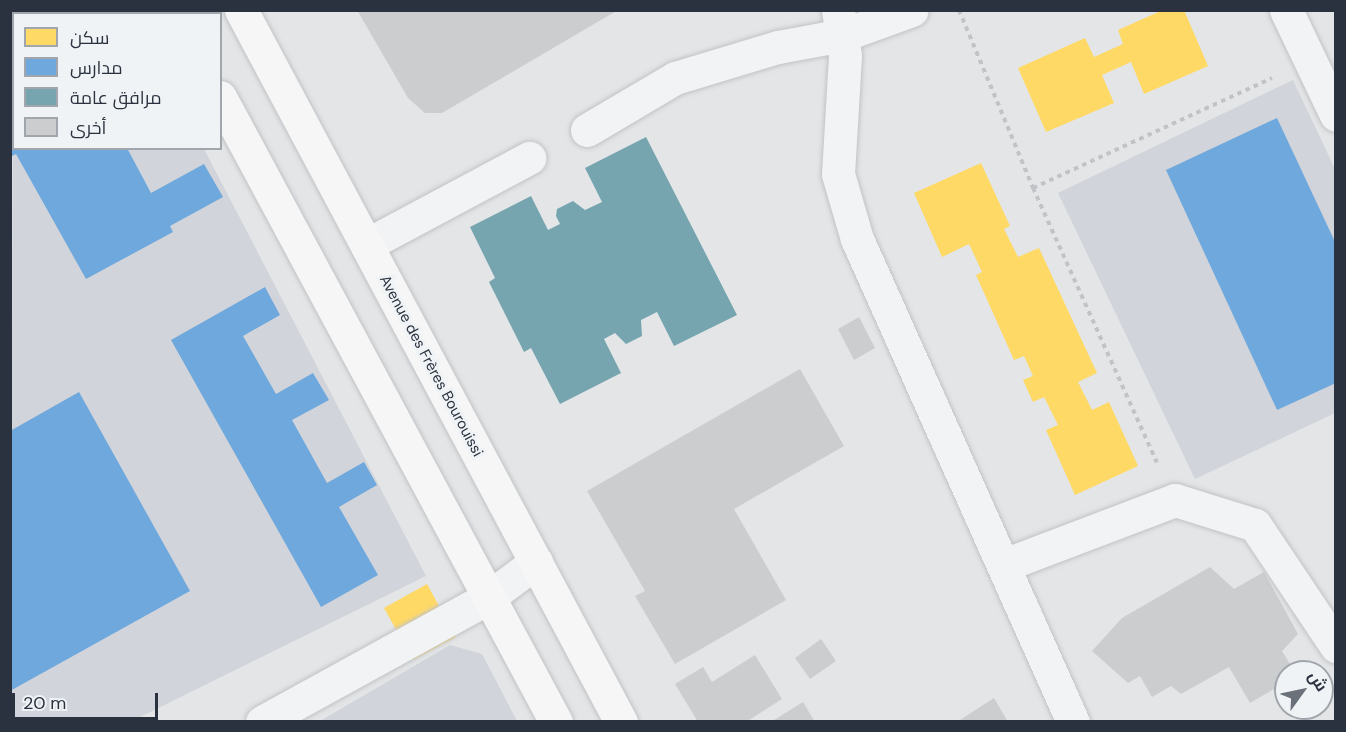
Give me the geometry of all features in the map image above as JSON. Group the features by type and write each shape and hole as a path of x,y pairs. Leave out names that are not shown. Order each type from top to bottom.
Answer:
{"main road":[{"name":"Avenue des Frères Bourouissi","path":"241,10 368,244 621,722"},
{"path":"222,101 556,722"}],"street":[{"path":"587,130 675,78 777,47 840,22 912,10"},
{"path":"1286,10 1335,115"},
{"path":"840,22 838,174 857,239 1073,722"},
{"path":"368,244 529,158"},
{"path":"1004,566 1175,500 1255,525 1335,646"},
{"path":"262,722 489,597 536,562"}],"path":[{"path":"959,10 1033,188 1175,500"},
{"path":"1033,188 1309,61"}],"shaded area":[{"path":"1293,80 1335,169 1335,413 1195,479 1058,193"},
{"path":"13,150 205,150 426,576 132,721 11,721"},
{"path":"450,645 482,654 517,721 320,721"}],"building: سكن":[{"path":"1163,10 1184,10 1208,66 1144,94 1131,62 1102,75 1114,103 1046,132 1018,68 1085,38 1094,57 1123,44 1118,30"},
{"path":"981,163 1010,226 1004,229 1018,257 1039,248 1097,373 1078,382 1092,410 1109,402 1138,466 1075,495 1046,430 1058,425 1044,397 1033,402 1023,380 1033,376 1024,356 1014,360 976,275 982,272 969,244 942,257 914,193"},
{"path":"427,584 456,637 413,660 384,608"}],"building: مدارس":[{"path":"12,110 12,150 128,150 151,193 204,164 223,197 170,226 173,232 86,279 16,154 10,157"},
{"path":"1277,118 1336,244 1336,383 1277,410 1166,170"},
{"path":"265,287 280,315 243,336 276,394 313,373 329,400 292,420 327,483 364,462 377,485 339,507 378,575 321,607 171,340"},
{"path":"79,392 190,591 10,691 10,431"}],"building: مرافق عامة":[{"path":"646,137 737,315 674,346 657,312 641,320 642,336 626,344 615,333 604,339 621,373 560,404 531,348 524,352 489,282 495,278 470,227 531,196 548,230 560,224 556,216 557,209 573,201 585,210 602,202 585,168"}],"building: أخرى":[{"path":"357,10 618,10 442,113 425,113 408,98"},
{"path":"859,317 875,348 854,360 838,329"},
{"path":"800,369 844,446 734,509 786,600 675,664 635,596 645,591 587,491"},
{"path":"1210,567 1234,589 1264,572 1298,634 1282,651 1288,660 1274,660 1274,689 1250,703 1229,667 1181,694 1171,686 1152,697 1140,676 1128,683 1092,651 1122,618"},
{"path":"821,639 836,661 810,679 795,658"},
{"path":"755,655 782,699 746,722 698,722 675,684 703,667 712,682"},
{"path":"994,698 1008,722 957,722"},
{"path":"803,702 815,722 771,722"}]}
